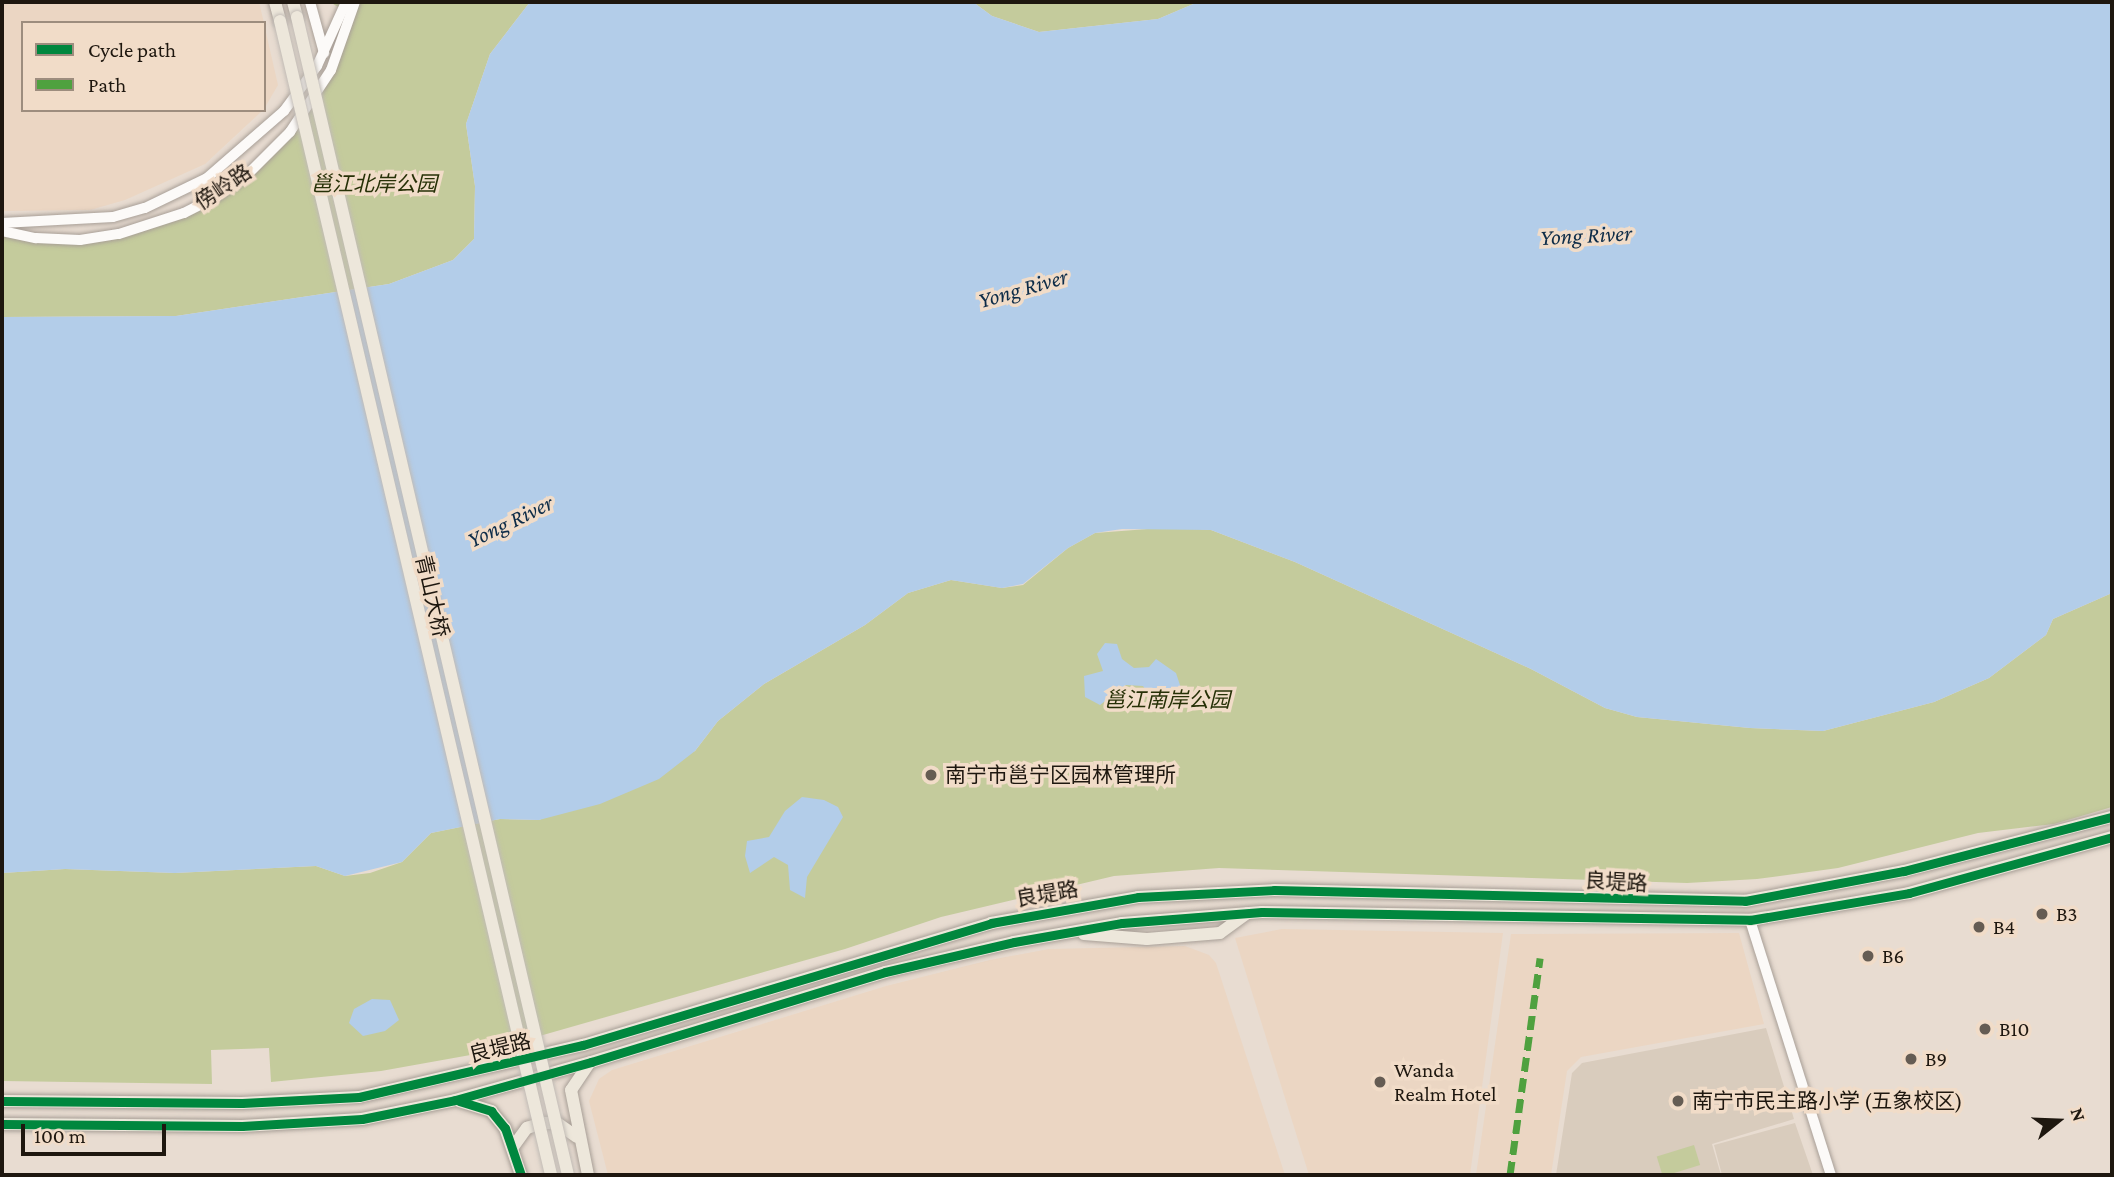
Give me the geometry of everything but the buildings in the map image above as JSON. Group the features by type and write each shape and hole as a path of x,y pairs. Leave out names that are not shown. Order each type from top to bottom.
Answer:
{"main road":[{"name":"青山大桥","path":"272,2 280,21 551,1175"},
{"name":"青山大桥","path":"293,2 568,1175"},
{"name":"良堤路","path":"2,1101 242,1103 359,1097 451,1079 652,1024 991,923 1138,897 1274,890 1745,901 1904,871 2112,818"},
{"name":"良堤路","path":"2,1124 242,1126 362,1119 455,1100 591,1062 885,972 1066,932 1122,923 1248,913 1750,920 1909,893 2112,837"},
{"path":"652,1024 659,1042"},
{"path":"588,1175 577,1138 570,1090 591,1062"},
{"path":"455,1100 491,1111 513,1147 521,1175"},
{"path":"513,1147 527,1128 542,1123 557,1123 577,1138"}],"street":[{"path":"272,2 293,99"},
{"path":"310,2 324,52"},
{"name":"傍岭路","path":"2,223 78,222 145,208 207,178 232,161 293,99 324,52 346,2"},
{"name":"傍岭路","path":"2,231 36,239 80,240 119,234 184,213 245,177 290,132 331,70 356,2"},
{"path":"1750,920 1831,1175"}],"shaded area":[{"path":"2,2 259,2 264,21 21,21 21,112 261,112 205,164 125,200 90,210 2,211"},
{"path":"266,33 278,85 266,106"},
{"path":"1282,929 1503,933 1470,1175 1309,1175 1235,938"},
{"path":"1739,933 1764,1024 1581,1057 1567,1071 1551,1175 1476,1175 1511,934"},
{"path":"1185,946 1209,955 1216,963 1285,1175 608,1175 589,1101 599,1079 612,1070 886,986 990,960 1049,949"},
{"name":"南宁市民主路小学 (五象校区)","path":"1766,1028 1794,1119 1712,1144 1721,1175 1556,1175 1572,1073 1582,1063"},
{"path":"1795,1123 1813,1175 1722,1175 1714,1145"}],"green space":[{"name":"邕江北岸公园","path":"330,2 530,2 490,54 466,124 475,186 474,239 453,260 389,284 176,316 2,317 2,231 36,238 119,234 217,196 272,152 331,70 351,15"},
{"path":"973,2 1198,2 1158,19 1039,32 992,16"},
{"name":"邕江南岸公园","path":"1174,527 1211,530 1295,562 1531,669 1605,708 1637,717 1750,728 1823,731 1934,702 1989,678 2046,635 2053,619 2112,593 2112,807 2054,824 1978,833 1838,868 1757,879 1687,883 1219,868 1114,876 941,917 845,949 476,1054 381,1071 271,1082 269,1048 211,1050 212,1084 2,1081 2,873 65,869 175,873 316,866 345,876 370,873 402,862 431,833 500,819 539,820 695,751 718,721 764,684 865,625 908,593 951,580 1002,588 1023,585 1068,548 1095,533"},
{"path":"1694,1145 1700,1165 1662,1175 1657,1156"}],"water":[{"name":"Yong River","path":"530,2 973,2 992,16 1039,32 1158,19 1198,2 2112,2 2112,593 2053,619 2046,635 1989,678 1934,702 1823,731 1750,728 1637,717 1605,708 1531,669 1295,562 1211,530 1122,529 1095,533 1068,548 1023,584 1002,588 951,580 908,593 865,625 764,684 718,721 695,751 659,779 600,804 539,820 500,819 431,833 402,862 345,876 316,866 175,873 65,869 2,873 2,317 176,316 389,284 453,260 474,239 475,186 466,124 490,54"},
{"path":"1105,643 1117,644 1122,659 1134,668 1149,667 1156,659 1176,673 1183,694 1174,707 1156,705 1143,686 1126,685 1100,705 1085,697 1084,676 1103,671 1097,654"},
{"path":"802,797 824,800 838,807 843,817 807,877 805,898 790,890 788,865 774,857 750,873 745,856 747,841 769,837 785,811"},
{"path":"372,999 390,1000 399,1020 385,1031 363,1036 349,1023 354,1009"}],"marked path":[{"path":"1510,1175 1540,958"}],"cycle path":[{"path":"2,1101 242,1103 359,1097 583,1045 991,923 1138,897 1274,890 1745,901 1904,871 2112,817"},
{"path":"2,1124 242,1126 362,1119 455,1100 591,1062 885,972 1014,942 1122,923 1262,912 1750,920 1909,893 2112,837"},
{"path":"459,1101 491,1111 505,1128 521,1175"}],"place":[{"name":"南宁市邕宁区园林管理所","path":"931,775"},
{"name":"B3","path":"2042,914"},
{"name":"B4","path":"1979,927"},
{"name":"B6","path":"1868,956"},
{"name":"B10","path":"1985,1029"},
{"name":"B9","path":"1911,1059"},
{"name":"Wanda Realm Hotel","path":"1380,1082"},
{"name":"南宁市民主路小学 (五象校区)","path":"1678,1101"}]}
